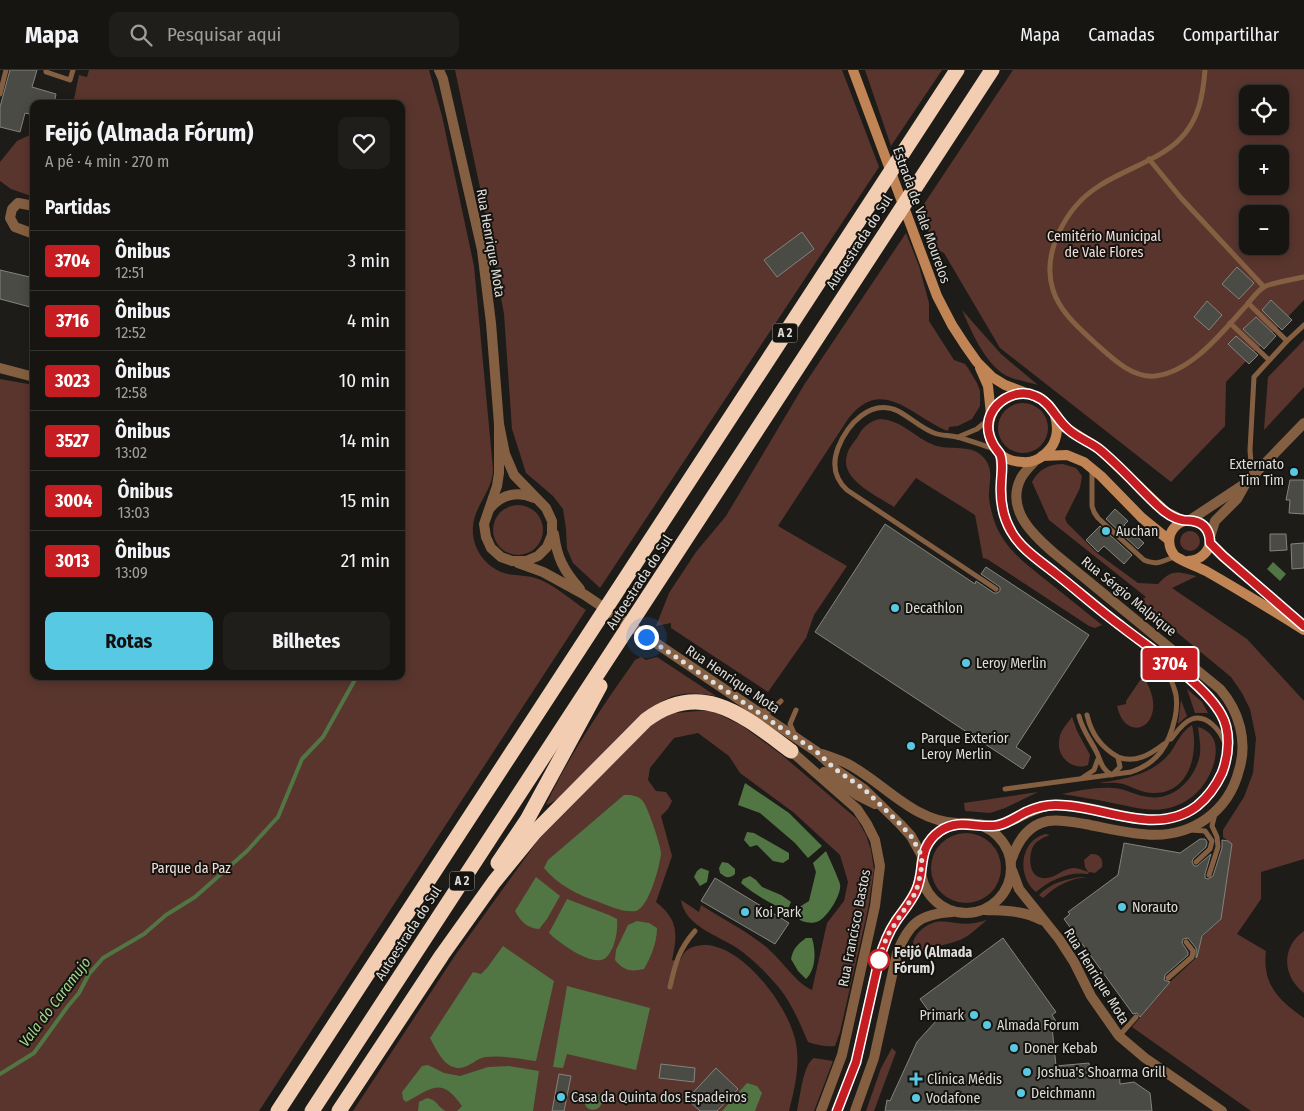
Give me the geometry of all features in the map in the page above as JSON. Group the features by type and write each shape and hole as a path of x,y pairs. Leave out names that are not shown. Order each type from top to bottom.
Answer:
{"highway":[{"name":"Autoestrada do Sul","path":"278,1111 957,70"},
{"name":"Autoestrada do Sul","path":"312,1111 992,70"},
{"path":"442,955 483,885 538,799 597,692 612,652"},
{"path":"339,1111 442,955 494,882 534,833 638,727 663,709 672,705 696,702 718,705 795,745"}],"main road":[{"name":"Estrada de Vale Mourelos","path":"853,70 946,315 977,362 988,386 990,416 988,429 990,439 998,451"},
{"name":"Estrada de Vale Mourelos","path":"977,362 992,377 1004,385 1042,399 1071,432 1091,443 1106,455 1166,512 1187,521 1200,523 1205,527 1210,540 1223,556 1304,626"},
{"path":"990,416 1003,399 1014,394 1025,393"},
{"path":"998,451 1009,460 1020,462 1029,462 1048,452 1054,443 1057,433 1057,422 1054,413"},
{"path":"1039,458 1067,455 1079,460 1092,469 1142,518 1169,540"},
{"path":"1187,521 1173,528 1169,540 1172,551 1176,556 1188,561 1304,630"},
{"path":"1188,561 1194,561 1205,554 1210,540"}],"street":[{"name":"Rua Henrique Mota","path":"439,70 482,250 491,323 499,424"},
{"path":"30,206 18,204 12,209 10,218 15,228 30,233"},
{"path":"0,368 30,376"},
{"path":"1210,540 1215,521 1237,498 1249,480 1304,423"},
{"path":"499,424 505,454 511,468 522,484 541,502 550,514 553,528 550,541 543,552 532,559 512,561 500,557 488,543 484,530 499,473 499,424"},
{"name":"Rua Sérgio Malpique","path":"978,824 1000,825 1034,809 1054,805 1078,806 1149,820 1180,816 1191,810 1209,795 1222,774 1227,751 1226,724 1222,715 1208,697 1178,670 1034,556 1012,534 1002,503 1002,470 998,451"},
{"name":"Rua Sérgio Malpique","path":"1012,866 1016,847 1024,834 1036,825 1047,821 1065,821 1156,835 1185,831 1203,821 1218,808 1232,790 1242,762 1243,741 1236,711 1227,698 1210,680 1054,553 1029,530 1018,509 1017,492 1021,478 1039,458"},
{"path":"1187,521 1249,480"},
{"path":"488,512 497,501 509,495 529,496 541,502"},
{"name":"Rua Henrique Mota","path":"553,528 558,557 570,577 585,595"},
{"name":"Rua Henrique Mota","path":"512,561 536,569 585,595 754,710 795,745 848,764 914,810 943,822 965,823"},
{"path":"795,745 857,795 884,809"},
{"name":"Rua Francisco Bastos","path":"795,745 857,809 868,824 875,840 880,866 875,906 844,1048 821,1111"},
{"name":"Rua Henrique Mota","path":"817,752 835,769 864,789 911,836 922,856"},
{"path":"837,1111 858,1056 884,943 891,928 916,892 921,872 922,856 928,843 938,832 951,825 978,824 1000,838 1007,849 1012,866 1010,883 1004,894 995,904 984,910 968,914 938,913 922,917 911,927 897,953 874,1058 855,1111"},
{"name":"Rua Henrique Mota","path":"1012,866 1019,889 1059,939 1074,962 1091,996 1119,1036 1145,1058 1222,1111"},
{"path":"921,872 926,889 937,903 953,912"},
{"name":"Rua Henrique Mota","path":"984,910 1016,911 1040,919 1047,924"}],"lane":[{"path":"0,94 6,70"},
{"path":"46,70 46,72 70,80 73,70"},
{"path":"1205,70 1202,101 1196,115 1180,140 1087,194 1069,215 1052,253 1049,273 1053,290 1059,303 1075,324 1125,368 1141,375 1154,376 1167,374 1180,368 1204,351 1264,287 1304,277"},
{"path":"1150,159 1181,198 1264,287"},
{"path":"1248,304 1287,340"},
{"path":"1230,323 1269,360"},
{"path":"1249,480 1254,377 1287,340 1304,325"},
{"path":"996,589 847,490 838,479 834,461 839,446 857,418 871,410 886,408 896,410 939,435 957,437 998,451"},
{"path":"957,437 976,429 990,416"},
{"path":"1092,469 1092,506 1098,518 1149,563 1162,563 1176,556"},
{"path":"1005,789 1131,772 1159,754 1168,741 1177,708 1177,698 1171,680 1158,662 1117,623"},
{"path":"754,710 771,711 781,701"},
{"path":"795,745 790,724 796,710"},
{"path":"1086,715 1098,741 1118,757 1130,760 1137,759 1155,751 1191,719 1204,720 1217,730 1223,739 1227,751"},
{"path":"1079,716 1085,733 1096,750 1104,770 1112,775"},
{"path":"1112,775 1120,766 1118,757"},
{"path":"1078,780 1094,770 1099,758"},
{"path":"1209,875 1218,847 1212,823 1218,808"},
{"path":"1185,831 1203,830 1211,838 1210,849 1196,862"},
{"path":"670,987 676,961 682,946 695,931"},
{"path":"1168,978 1192,957 1192,951 1186,942"},
{"path":"1119,1036 1136,1017"}],"green space":[{"name":"Parque da Paz","path":"89,70 429,70 442,116 474,266 493,469 490,484 474,518 473,534 477,550 487,562 500,571 537,578 586,610 259,1111 0,1111 0,379 30,384 30,680 405,680 405,100 74,100 79,75 87,77"},
{"path":"455,70 842,70 879,167 600,588 573,563 567,549 563,509 553,496 526,473 512,429 504,314"},
{"path":"865,70 942,70 891,146"},
{"name":"Cemitério Municipal de Vale Flores","path":"1013,70 1304,70 1304,300 1226,382 1225,426 1171,482 1000,348 944,253 932,247 922,207"},
{"path":"30,135 30,196 11,189 0,181 0,162 17,141"},
{"path":"906,233 919,266 929,303 929,321 954,360 965,364 977,383 980,391 980,406 972,419 958,426 949,427 948,431 898,403 885,400 873,400 861,406 848,419 778,526 847,566 814,615 806,638 768,692 671,628 671,623 656,626 669,593 696,552 726,516 804,385"},
{"path":"962,310 1001,354 1038,385 1009,377 998,370 979,346"},
{"path":"1304,340 1304,387 1264,430 1268,377"},
{"path":"1023,403 1037,407 1044,414 1048,428 1044,442 1037,449 1023,453 1009,449 1002,442 998,428 1002,414 1009,407"},
{"path":"880,419 895,422 934,445 973,450 979,453 989,467 991,509 997,528 1007,545 1028,566 1102,625 1095,628 1089,626 983,558 975,515 916,478 894,507 861,486 849,472 846,464 848,453 864,428 872,421"},
{"path":"1063,464 1076,468 1082,476 1080,488 1065,518 1067,523 1097,553 1138,583 1158,584 1168,575 1176,572 1197,576 1172,588 1247,639 1304,701 1304,859 1261,872 1261,899 1237,934 1266,951 1265,963 1267,973 1274,990 1287,1005 1304,1018 1304,1111 1251,1111 1132,1027 1171,981 1197,957 1202,937 1221,919 1232,844 1223,837 1223,830 1244,797 1253,773 1256,738 1250,709 1231,677 1139,601 1146,597 1049,520 1032,482 1045,468"},
{"path":"518,505 532,509 539,516 543,530 539,544 532,551 518,555 504,551 497,544 493,530 497,516 504,509"},
{"path":"1190,531 1197,534 1200,541 1197,548 1190,551 1183,548 1180,541 1183,534"},
{"path":"641,657 646,660 657,657 716,696 683,694 666,699 653,707 627,729 566,792 546,805 588,730 635,660"},
{"path":"1143,676 1151,693 1153,707 1151,718 1145,725 1137,728 1129,726 1122,719 1117,706 1126,704 1126,701"},
{"path":"1187,689 1202,702 1208,713 1195,713"},
{"path":"1181,700 1187,716 1178,724"},
{"path":"710,710 741,725 782,755 857,819 866,835 871,850 874,870 868,909 840,1032 835,1046 821,1046 808,1042 798,1018 770,977 742,952 695,923 684,909 681,900 699,912 701,905 754,938 768,948 799,981 812,990 827,923 844,901 848,882 840,855 793,812 740,773 729,756 698,733 674,738 650,768 648,780 656,791 666,792 672,801 668,809 661,816 672,856 656,902 669,915 674,928 675,942 672,960 679,962 685,952 695,946 706,945 720,948 735,956 762,980 783,1010 797,1048 796,1075 789,1111 353,1111 456,954 538,840 630,744 654,722 675,713"},
{"path":"1072,717 1090,755 1088,765 1072,765 1064,758 1059,748 1060,735"},
{"path":"1192,725 1194,748 1192,760 1183,780 1175,787 1165,792 1149,793 1120,783 1099,783 1138,775 1155,766 1170,753 1182,734"},
{"path":"1198,727 1207,731 1213,738 1216,754 1211,772 1206,781 1191,798 1182,803 1173,807 1155,810 1062,794 1112,788 1144,796 1158,797 1167,795 1182,786 1189,779 1198,763 1200,744"},
{"path":"1038,792 990,813 965,811 964,803"},
{"path":"966,833 979,836 991,843 998,855 1001,868 998,881 991,893 979,900 966,903 953,900 941,893 934,881 931,868 934,855 941,843 953,836"},
{"path":"1045,834 1050,835 1033,846 1030,859 1032,869 1037,876 1047,878 1073,868 1088,872 1084,860 1091,854 1096,854 1100,857 1102,867 1095,873 1089,872 1088,874 1081,873 1060,877 1036,892 1026,878 1024,860 1030,844 1036,838"},
{"path":"1088,877 1064,883 1043,898 1039,895 1048,887 1059,882"},
{"path":"987,920 965,937 928,950 918,957 914,949 913,942 917,934 932,923 968,924"},
{"path":"1304,931 1304,993 1291,978 1287,962 1291,945"},
{"path":"892,1048 896,1052 874,1111 866,1111 881,1068"},
{"path":"814,1058 833,1061 814,1111 797,1111 807,1067"}],"shaded area":[{"path":"1273,562 1286,574 1280,581 1267,569"},
{"path":"745,783 789,813 822,846 808,858 795,843 760,813 738,805"},
{"path":"624,795 636,796 644,803 659,842 661,853 659,867 649,894 641,908 636,911 617,909 576,893 562,884 544,868 548,860"},
{"path":"747,832 754,833 789,853 789,859 783,863 773,861 757,845 750,847 744,840"},
{"path":"826,851 840,884 839,893 834,904 823,918 814,923 805,922 800,920 797,913 801,906 809,901 816,872 813,863"},
{"path":"722,862 728,863 735,869 735,874 728,877 720,873 719,868"},
{"path":"701,868 709,871 707,882 700,886 694,877"},
{"path":"750,876 762,887 781,895 791,902 787,911 741,883 743,879"},
{"path":"536,877 560,896 539,929 525,924 515,911"},
{"path":"567,899 617,919 613,947 604,959 591,959 583,956 559,942 549,933"},
{"path":"637,921 649,923 657,928 657,933 653,949 644,969 631,970 615,960 616,950 628,925"},
{"path":"806,938 812,938 814,954 812,970 806,979 798,971 791,959 796,947"},
{"path":"503,946 554,981 536,1061 486,1057 462,1068 455,1068 440,1056 430,1038 473,972 481,974"},
{"path":"567,986 650,1008 636,1070 567,1054 563,1068 553,1067"},
{"path":"428,1065 444,1073 460,1076 488,1067 509,1066 539,1071 533,1111 457,1111 462,1106 449,1091 443,1088 430,1089 406,1102 403,1099 402,1092 422,1066"},
{"path":"747,1083 757,1086 762,1093 755,1111 722,1111"},
{"path":"593,1092 599,1095 602,1101 599,1107 593,1110 587,1107 584,1101 587,1095"},
{"path":"427,1098 433,1100 446,1111 418,1111 419,1102"}],"building":[{"path":"10,70 37,70 32,87 56,94 55,100 30,100 30,114 25,113 20,132 0,127 0,107"},
{"path":"802,232 814,249 777,277 764,260"},
{"path":"1237,267 1254,283 1239,299 1222,284"},
{"path":"0,270 30,277 30,307 0,299"},
{"path":"1271,300 1292,320 1282,330 1262,310"},
{"path":"1207,301 1222,315 1209,330 1194,317"},
{"path":"1256,317 1276,336 1264,349 1243,329"},
{"path":"1236,336 1258,355 1249,364 1228,344"},
{"path":"1290,480 1304,480 1304,514 1289,513 1290,500 1286,500"},
{"path":"1115,509 1128,521 1124,525 1144,543 1138,549 1106,519"},
{"name":"Leroy Merlin","path":"885,524 975,584 976,581 997,593 1000,591 1000,587 981,574 986,567 1089,635 1016,747 1031,757 1023,769 815,632"},
{"path":"1100,526 1132,555 1124,564 1104,546 1098,552 1086,540"},
{"path":"1270,534 1286,534 1287,550 1270,551"},
{"path":"1304,543 1304,568 1292,569 1291,544"},
{"path":"1200,839 1205,839 1207,842 1206,847 1192,862 1194,866 1197,866 1211,854 1205,874 1205,878 1208,879 1213,876 1222,848 1222,840 1232,844 1221,919 1202,936 1196,958 1196,948 1188,938 1183,939 1182,943 1188,955 1165,975 1164,980 1170,982 1140,1017 1137,1013 1133,1014 1064,919 1070,914 1068,912 1118,875 1124,843 1180,853"},
{"name":"Koi Park","path":"715,878 789,923 775,944 701,901"},
{"name":"Almada Forum","path":"1003,938 1056,1012 1052,1015 1057,1023 1052,1027 1056,1066 1089,1063 1090,1072 1119,1069 1120,1084 1134,1082 1150,1093 1152,1111 885,1111 887,1100 890,1101 917,1042 936,1021 920,999"},
{"path":"661,1064 695,1068 694,1082 659,1078"},
{"path":"716,1068 738,1089 717,1111 700,1111 687,1099"},
{"name":"Casa da Quinta dos Espadeiros","path":"559,1074 571,1076 564,1111 552,1111"}],"waterway":[{"name":"Vala do Caramujo","path":"0,1074 34,1053 79,993 89,974 103,958 144,934 166,915 195,897 247,851 278,817 302,759 323,737 355,680"}],"bus line":[{"name":"3704","path":"837,1111 856,1062 884,943 891,928 916,892 921,872 922,856 928,843 938,832 951,825 965,823 1000,825 1042,806 1054,805 1078,806 1139,819 1169,819 1191,810 1209,795 1222,774 1225,763 1227,751 1226,724 1222,715 1208,697 1178,670 1034,556 1012,534 1003,512 1000,454 990,439 988,429 990,414 1003,399 1014,394 1025,393 1042,399 1049,405 1065,427 1098,448 1166,512 1184,521 1195,521 1205,527 1210,537 1210,543 1223,556 1304,626"}],"place":[{"name":"Externato Tim Tim","path":"1294,472"},
{"name":"Auchan","path":"1106,531"},
{"name":"Decathlon","path":"895,608"},
{"name":"Leroy Merlin","path":"966,663"},
{"name":"Parque Exterior Leroy Merlin","path":"911,746"},
{"name":"Norauto","path":"1122,907"},
{"name":"Koi Park","path":"745,912"},
{"name":"Feijó (Almada Fórum)","path":"879,960"},
{"name":"Primark","path":"974,1015"},
{"name":"Almada Forum","path":"987,1025"},
{"name":"Doner Kebab","path":"1014,1048"},
{"name":"Joshua's Shoarma Grill","path":"1027,1072"},
{"name":"Clínica Médis","path":"916,1079"},
{"name":"Deichmann","path":"1021,1093"},
{"name":"Casa da Quinta dos Espadeiros","path":"561,1097"},
{"name":"Vodafone","path":"916,1098"}],"route":[{"path":"646,637 817,752 835,769 864,789 911,836 922,856 918,886 912,900 887,936 879,960"}]}
